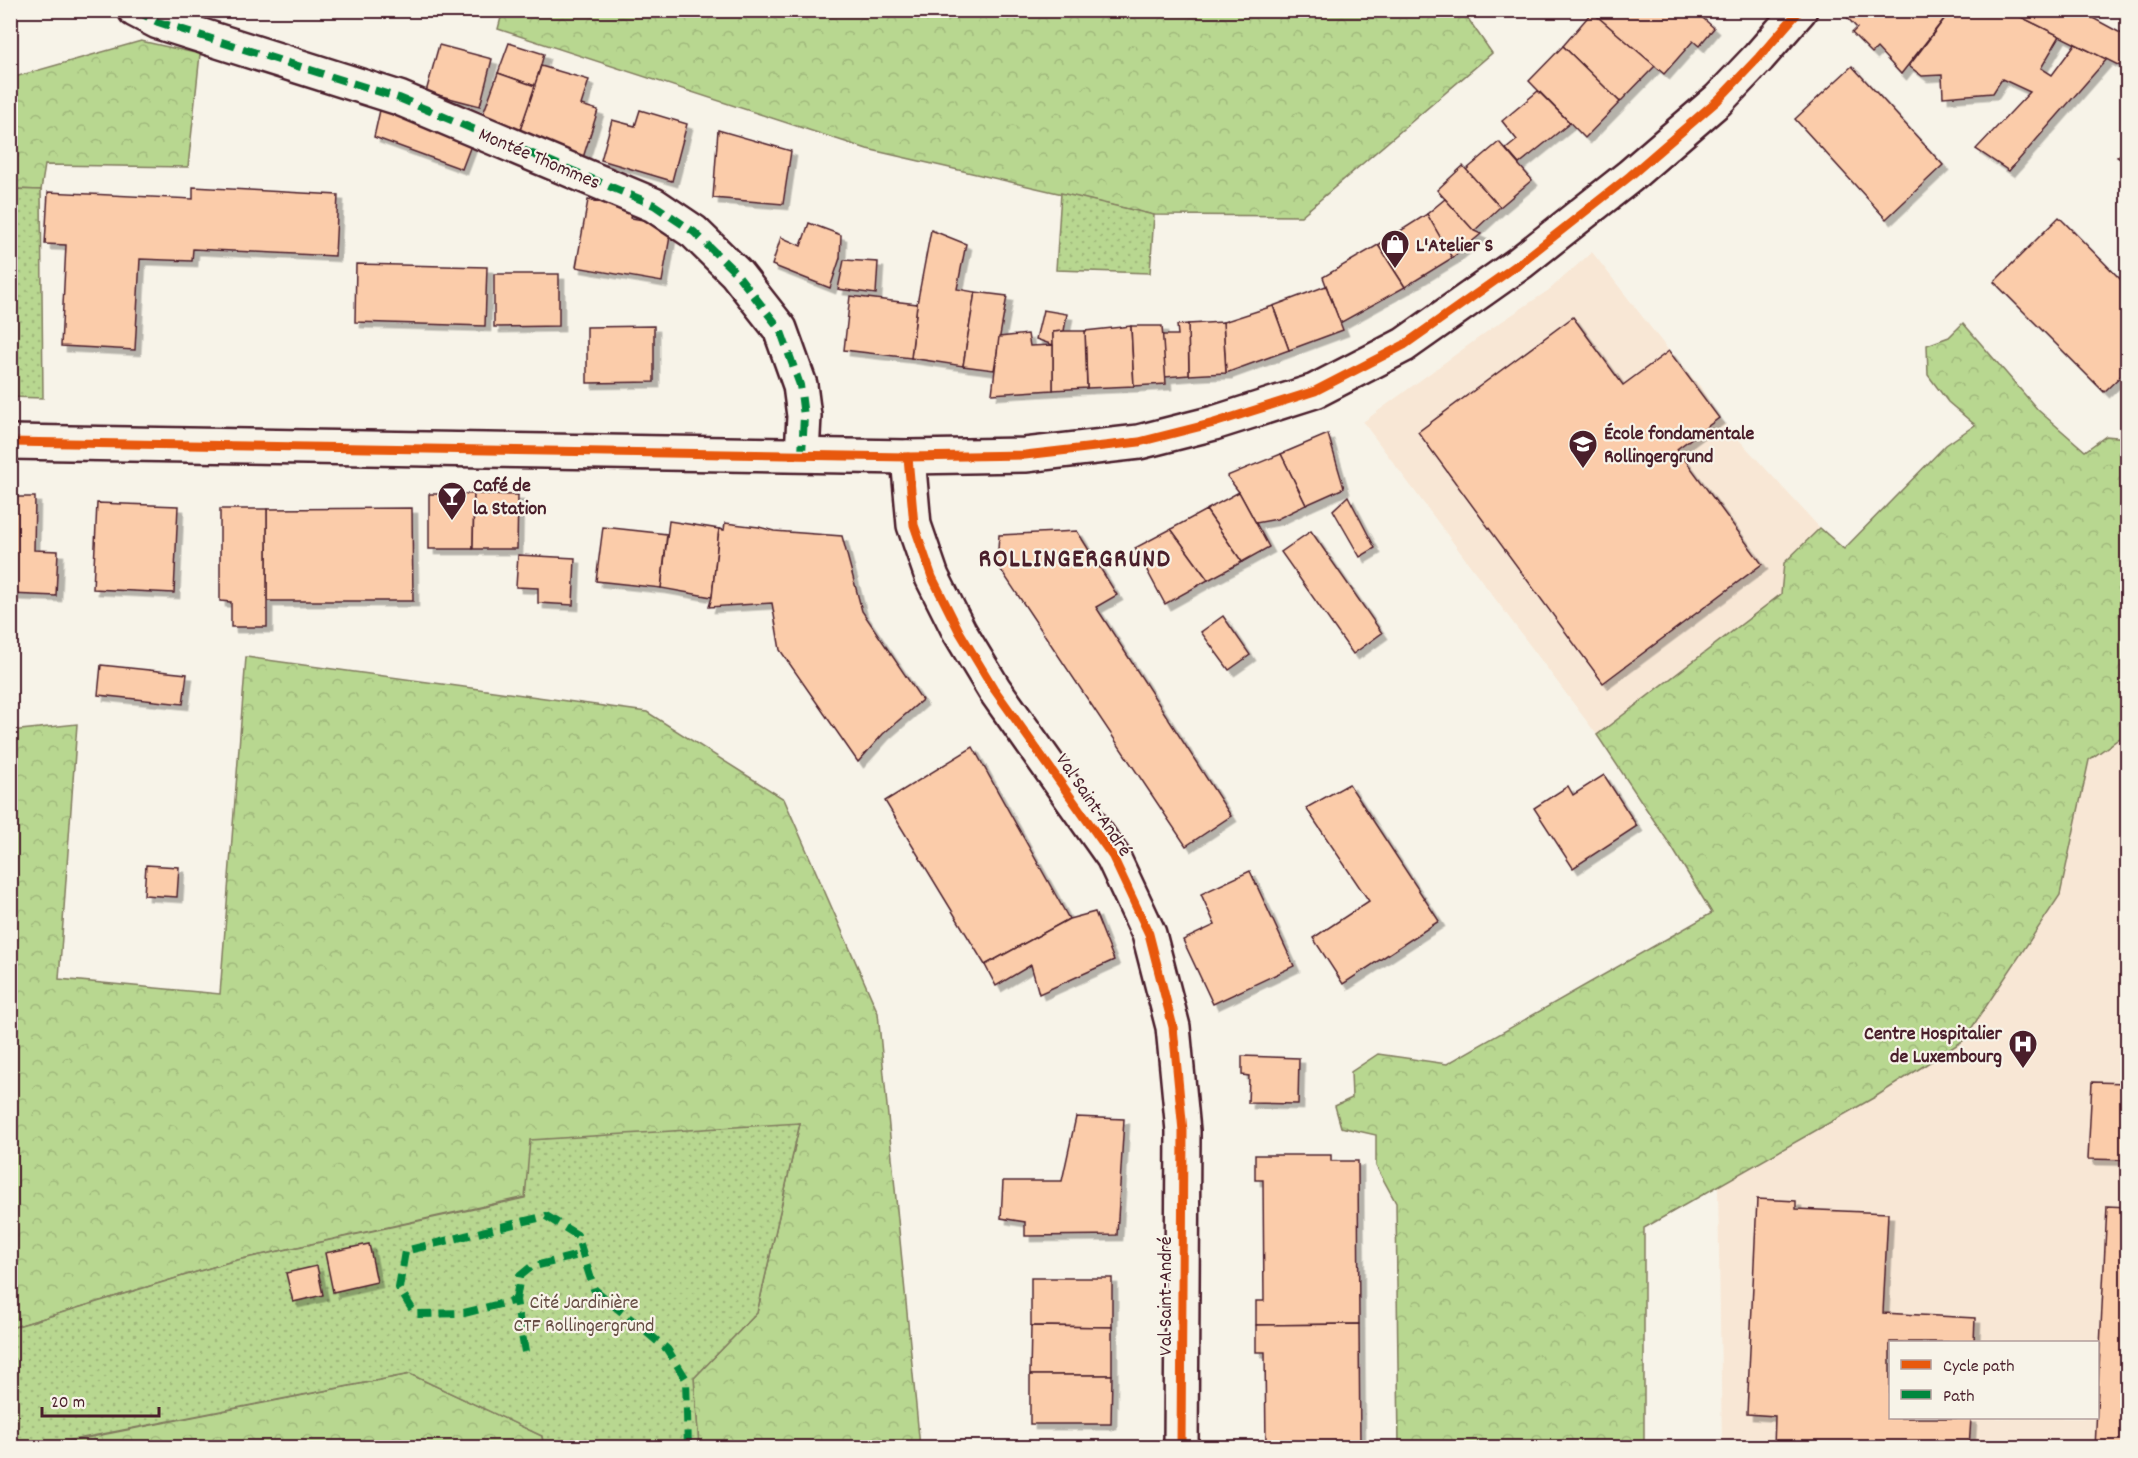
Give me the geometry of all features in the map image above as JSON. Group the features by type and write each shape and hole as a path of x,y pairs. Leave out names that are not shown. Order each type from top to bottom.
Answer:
{"main road":[{"name":"Montée Thommes","path":"135,10 158,22 399,98 654,206 694,232 736,273 780,329 800,385 804,416 802,454"},
{"path":"10,442 908,457 1024,454 1139,442 1214,423 1315,391 1404,345 1504,276 1630,176 1718,100 1800,10"},
{"name":"Val Saint-André","path":"908,457 914,525 932,577 958,632 994,689 1113,857 1149,934 1173,1027 1182,1131 1181,1448"}],"shaded area":[{"name":"École fondamentale Rollingergrund","path":"1592,252 1669,351 1700,386 1719,418 1820,528 1784,562 1781,594 1597,735 1363,422 1492,328 1549,290"},
{"name":"Centre Hospitalier de Luxembourg","path":"2127,733 2127,1447 1722,1447 1718,1186 1875,1097 1963,1041 2060,895 2089,759"}],"green space":[{"path":"503,10 1105,10 1116,14 1121,10 1462,10 1492,53 1301,216 1154,215 867,149 498,29"},
{"path":"141,41 200,54 188,167 45,165 41,190 11,189 11,78"},
{"path":"11,189 41,190 43,398 11,397"},
{"path":"1061,193 1154,215 1150,273 1056,270"},
{"path":"1963,323 2038,410 2085,451 2106,436 2127,438 2127,733 2089,760 2060,895 1963,1041 1875,1097 1644,1228 1644,1447 1399,1447 1396,1203 1376,1166 1376,1135 1341,1127 1335,1106 1352,1098 1351,1072 1378,1054 1447,1064 1712,913 1671,846 1597,735 1781,594 1784,563 1820,528 1844,549 1946,445 1975,425 1948,402 1928,375 1927,345 1949,337"},
{"path":"246,657 647,712 784,799 878,1013 920,1447 699,1447 694,1378 757,1313 800,1123 525,1197 233,1261 11,1328 11,731 77,724 59,979 220,994"},
{"name":"Cité Jardinière CTF Rollingergrund","path":"800,1123 757,1313 694,1378 699,1447 544,1447 542,1436 410,1374 36,1447 11,1448 11,1328 233,1261 525,1198 530,1140"},
{"path":"410,1374 542,1436 544,1447 36,1448"}],"building":[{"path":"1593,10 1694,10 1714,28 1699,46 1693,41 1664,74 1592,12"},
{"path":"1848,10 1951,10 1901,74 1877,48 1872,53 1852,33 1857,28 1844,14"},
{"path":"1951,10 2007,10 2060,36 2041,68 2052,75 2075,44 2107,59 2009,171 1976,149 2030,92 2002,79 1993,93 1943,97 1942,75 1922,76 1909,66"},
{"path":"2007,10 2078,10 2128,37 2128,50 2120,66"},
{"path":"1592,12 1655,66 1620,102 1563,46"},
{"path":"509,43 544,54 535,86 498,73"},
{"path":"439,45 492,59 480,106 426,92"},
{"path":"1563,46 1620,102 1585,138 1529,81"},
{"path":"541,66 589,80 581,105 598,110 582,161 526,144 529,134 520,130"},
{"path":"1852,66 1943,165 1886,219 1795,119"},
{"path":"498,73 535,86 520,130 482,117"},
{"path":"1538,91 1570,123 1519,164 1506,149 1517,140 1502,121"},
{"path":"380,110 473,140 462,169 374,137"},
{"path":"640,110 687,124 672,181 601,160 612,120 635,126"},
{"path":"718,130 791,151 783,204 713,198"},
{"path":"1499,142 1532,180 1500,207 1466,170"},
{"path":"2128,148 2128,164 2117,157"},
{"path":"1463,166 1500,207 1474,231 1437,190"},
{"path":"193,187 338,195 335,256 193,249 192,261 140,259 135,350 61,346 66,245 45,244 48,192 193,199"},
{"path":"1445,199 1474,231 1481,234 1452,258 1427,214"},
{"path":"588,200 633,208 631,218 672,225 662,282 576,267"},
{"path":"1427,214 1452,258 1405,287 1378,245"},
{"path":"2059,217 2128,287 2128,369 2104,392 1994,282"},
{"path":"809,223 841,235 840,258 830,288 772,265 781,237 801,246"},
{"path":"931,230 966,244 957,289 975,292 963,366 911,358 917,304"},
{"path":"1378,245 1405,287 1340,323 1323,277"},
{"path":"844,260 878,262 876,294 838,289"},
{"path":"356,264 487,267 485,326 355,322"},
{"path":"494,274 559,274 559,326 494,327"},
{"path":"1326,286 1343,330 1289,350 1273,306"},
{"path":"975,292 1007,296 994,370 963,366"},
{"path":"850,296 917,304 911,358 844,350"},
{"path":"1273,306 1289,350 1226,373 1223,322"},
{"path":"1043,310 1067,314 1064,331 1053,332 1053,345 1036,339"},
{"path":"1573,317 1623,385 1669,351 1719,418 1677,449 1762,564 1603,683 1418,432"},
{"path":"1223,322 1226,373 1189,375 1188,324"},
{"path":"1188,324 1189,375 1165,377 1162,335 1178,335 1177,325"},
{"path":"654,326 654,382 587,383 587,327"},
{"path":"1131,326 1134,386 1087,388 1085,331"},
{"path":"1131,326 1162,326 1166,384 1134,386"},
{"path":"1085,331 1087,388 1053,390 1053,332"},
{"path":"1028,334 1030,346 1053,345 1053,390 992,394 999,337"},
{"path":"1328,434 1344,488 1306,505 1281,454"},
{"path":"1281,454 1306,505 1277,519 1256,523 1239,492 1227,476"},
{"path":"1239,492 1269,547 1242,562 1206,510"},
{"name":"Café de la Station","path":"429,494 474,494 473,549 429,549"},
{"path":"474,494 518,495 517,549 473,549"},
{"path":"1348,496 1375,548 1360,557 1333,510"},
{"path":"10,497 35,497 34,550 58,551 56,596 10,594"},
{"path":"97,503 178,506 174,593 93,589"},
{"path":"412,508 413,601 267,601 267,509"},
{"path":"220,509 267,509 267,627 231,627 231,602 220,601"},
{"path":"1206,510 1242,562 1208,580 1171,529"},
{"path":"669,521 719,529 712,597 661,588"},
{"path":"725,523 774,531 842,536 862,611 922,700 883,734 858,762 780,650 772,603 709,607 719,529 724,530"},
{"path":"603,527 667,534 661,588 596,581"},
{"path":"1171,529 1208,580 1165,604 1135,548"},
{"path":"1077,531 1117,595 1096,607 1231,816 1186,846 997,564 999,535"},
{"path":"1311,531 1382,633 1353,654 1281,552"},
{"path":"518,555 575,558 573,605 538,603 538,588 516,587"},
{"path":"1223,616 1250,655 1229,670 1201,632"},
{"path":"101,665 187,674 183,704 98,695"},
{"path":"973,747 1069,919 985,965 885,801"},
{"path":"1604,775 1637,826 1573,868 1534,808 1568,786 1573,795"},
{"path":"1349,784 1439,921 1343,984 1313,938 1369,901 1306,808"},
{"path":"146,865 179,867 177,897 144,895"},
{"path":"1250,871 1294,966 1213,1004 1183,940 1215,925 1201,894"},
{"path":"1095,912 1114,960 1039,994 1031,965 996,986 985,965 1069,919"},
{"path":"1242,1056 1299,1058 1298,1104 1248,1103 1249,1076 1242,1075"},
{"path":"2092,1082 2128,1083 2128,1160 2088,1159"},
{"path":"1076,1117 1124,1119 1117,1235 1025,1236 1025,1222 1001,1218 1003,1181 1062,1181"},
{"path":"1255,1155 1331,1155 1331,1161 1358,1161 1359,1324 1256,1325 1256,1301 1264,1301 1263,1180 1255,1180"},
{"path":"1757,1199 1796,1201 1796,1209 1888,1213 1883,1313 1975,1318 1974,1341 1889,1341 1889,1419 1971,1419 1969,1448 1774,1448 1775,1416 1747,1414"},
{"path":"2107,1206 2128,1207 2128,1448 2095,1448 2096,1419 2099,1419 2099,1367"},
{"path":"369,1244 377,1282 333,1292 325,1253"},
{"path":"317,1266 323,1295 293,1302 286,1273"},
{"path":"1031,1278 1112,1278 1112,1327 1031,1326"},
{"path":"1359,1324 1360,1448 1266,1448 1265,1352 1256,1352 1256,1325"},
{"path":"1031,1326 1112,1327 1112,1375 1030,1375"},
{"path":"1030,1375 1112,1375 1111,1424 1030,1424"}],"marked path":[{"path":"135,10 158,22 399,98 654,205 694,232 736,273 780,329 800,385 804,416 802,454"},
{"path":"525,1352 516,1300 464,1313 415,1314 399,1288 405,1251 546,1216 577,1235 594,1289 667,1349 686,1379 688,1448"},
{"path":"516,1300 520,1276 531,1267 583,1254"}],"cycle path":[{"path":"10,442 908,457 1025,455 1139,442 1214,423 1315,391 1404,345 1520,263 1630,176 1718,100 1800,10"},
{"path":"908,457 914,525 932,577 959,631 994,689 1113,857 1149,934 1173,1027 1183,1131 1181,1448"}],"place":[{"name":"L'Atelier S","path":"1395,270"},
{"name":"École fondamentale Rollingergrund","path":"1583,470"},
{"name":"Café de la Station","path":"452,522"},
{"name":"Centre Hospitalier de Luxembourg","path":"2023,1070"}],"district":[{"name":"ROLLINGERGRUND","path":"1075,557"}]}
